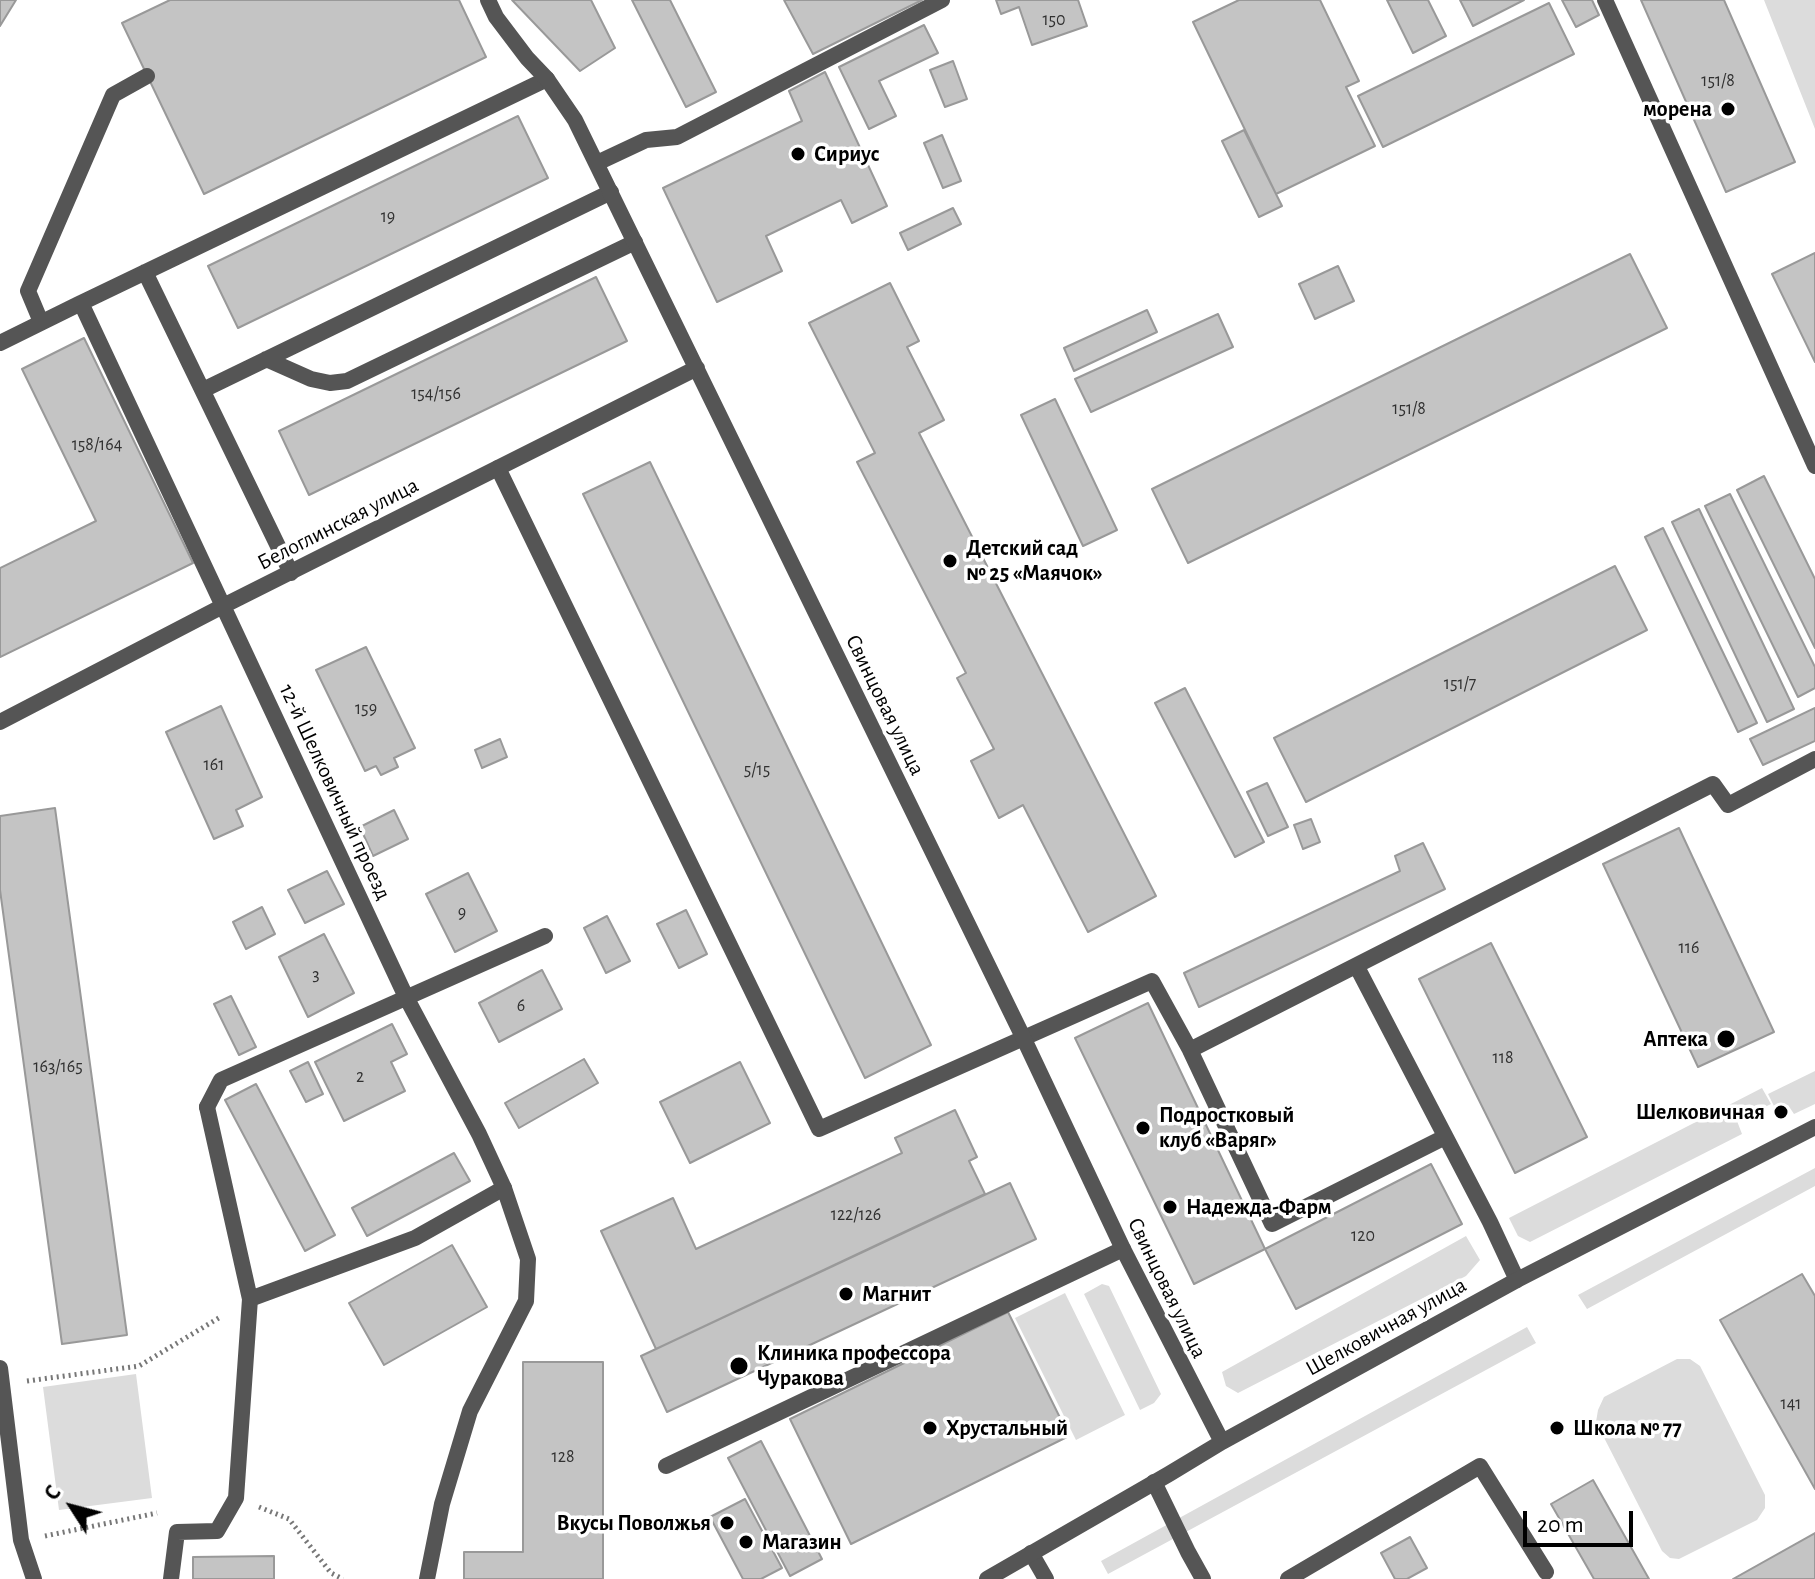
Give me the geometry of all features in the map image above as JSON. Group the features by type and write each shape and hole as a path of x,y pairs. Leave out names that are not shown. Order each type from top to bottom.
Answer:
{"street":[{"name":"Свинцовая улица","path":"488,0 511,38 547,79 575,120 597,163 1023,1037 1123,1249 1222,1442"},
{"path":"597,163 646,140 677,137 942,0"},
{"path":"1605,0 1815,466"},
{"path":"41,322 28,291 113,95 147,76"},
{"path":"0,343 547,79"},
{"path":"203,390 611,192"},
{"path":"266,359 311,379 330,383 347,381 635,242"},
{"path":"145,272 291,573"},
{"name":"12-й Шелковичный проезд","path":"81,303 406,997 479,1134 504,1188 528,1259 526,1301 470,1411 442,1504 427,1579"},
{"name":"Белоглинская улица","path":"0,722 223,606 697,368"},
{"path":"498,468 819,1129 1152,981 1190,1050 1272,1224 1445,1137"},
{"path":"1190,1050 1713,784 1728,805 1815,759"},
{"path":"171,1579 177,1532 217,1531 236,1498 250,1299 207,1107 221,1080 545,936"},
{"path":"1357,967 1517,1280"},
{"name":"Шелковичная улица","path":"987,1579 1222,1442 1517,1280 1815,1127"},
{"path":"250,1299 415,1238 504,1188"},
{"path":"666,1466 1123,1249"},
{"path":"1,1376 21,1540 34,1579"},
{"path":"1288,1579 1480,1466 1546,1572"},
{"path":"1154,1482 1203,1579"},
{"path":"1031,1553 1046,1579"}],"path":[{"path":"1,1376 139,1366 250,1299"},
{"path":"236,1498 289,1519 331,1573 343,1579"},
{"path":"21,1540 159,1513"}],"shaded area":[{"path":"1764,0 1815,0 1815,129"},
{"path":"1815,1071 1815,1104 1794,1114 1788,1105 1776,1110 1768,1094"},
{"path":"1762,1088 1771,1104 1737,1121 1742,1134 1530,1242 1518,1236 1509,1218"},
{"path":"1815,1168 1815,1186 1587,1309 1578,1295"},
{"path":"1466,1236 1480,1260 1466,1276 1238,1393 1226,1386 1222,1372"},
{"path":"1102,1284 1109,1286 1161,1394 1154,1403 1140,1410 1084,1294"},
{"path":"1065,1293 1125,1415 1076,1440 1015,1318"},
{"path":"1527,1327 1536,1343 1108,1574 1101,1561"},
{"path":"1677,1359 1690,1359 1700,1366 1765,1495 1765,1508 1757,1520 1679,1559 1670,1558 1662,1551 1596,1422 1604,1397"},
{"path":"136,1374 152,1498 59,1510 43,1387"}],"building":[{"path":"0,0 16,0 0,26"},
{"path":"170,0 459,0 486,57 204,194 122,23"},
{"path":"512,0 591,0 615,48 580,71"},
{"path":"632,0 670,0 716,92 686,107"},
{"path":"784,0 922,0 813,54"},
{"path":"996,0 1078,0 1087,26 1032,45 1019,7 1001,14"},
{"path":"1239,0 1320,0 1359,81 1346,87 1375,146 1276,194 1193,22"},
{"path":"1387,0 1428,0 1446,36 1413,53"},
{"path":"1460,0 1524,0 1473,26"},
{"path":"1562,0 1592,0 1599,15 1576,27"},
{"path":"1641,0 1724,0 1795,162 1726,192"},
{"path":"1549,3 1574,54 1383,147 1358,96"},
{"path":"924,25 938,53 879,81 896,116 869,129 839,67"},
{"path":"953,61 967,99 945,107 930,70"},
{"name":"Сириус","path":"825,72 887,206 852,223 841,200 766,236 782,271 717,302 663,188 802,121 789,91"},
{"path":"518,116 548,178 238,328 208,266"},
{"path":"1244,130 1282,206 1259,217 1222,141"},
{"path":"942,135 961,181 943,188 924,143"},
{"path":"953,208 961,224 908,250 900,233"},
{"path":"1815,253 1815,362 1772,274"},
{"path":"1630,254 1667,328 1188,563 1152,489"},
{"path":"1338,266 1354,301 1315,319 1299,284"},
{"path":"596,277 627,341 309,495 279,431"},
{"path":"890,283 919,341 907,347 944,420 919,433 1156,896 1088,932 1023,805 999,818 971,761 994,749 957,678 966,673 857,462 875,453 809,323"},
{"path":"1147,310 1157,332 1074,371 1064,348"},
{"path":"1218,314 1233,347 1091,412 1075,379"},
{"path":"84,338 193,563 0,657 0,568 96,521 22,369"},
{"path":"1055,399 1117,530 1083,546 1021,415"},
{"path":"650,462 931,1045 865,1078 583,494"},
{"path":"1764,476 1815,579 1815,648 1737,490"},
{"path":"1730,494 1815,667 1815,688 1798,697 1705,506"},
{"path":"1699,509 1794,709 1767,722 1672,522"},
{"path":"1663,528 1757,723 1738,732 1645,537"},
{"path":"1615,566 1647,630 1306,802 1274,738"},
{"path":"366,647 415,748 394,758 398,767 381,775 376,766 365,771 316,670"},
{"path":"1185,688 1264,842 1235,857 1155,703"},
{"path":"221,706 262,797 236,810 243,826 214,839 166,732"},
{"path":"1815,708 1815,741 1763,765 1750,739"},
{"path":"500,739 507,757 482,768 475,750"},
{"path":"1267,783 1288,827 1268,836 1247,792"},
{"path":"55,808 127,1335 62,1344 0,890 0,816"},
{"path":"394,810 408,839 373,856 360,827"},
{"path":"1311,819 1320,842 1303,849 1294,825"},
{"path":"1679,828 1774,1032 1698,1067 1603,864"},
{"path":"1423,843 1445,889 1199,1007 1184,973 1400,871 1395,856"},
{"path":"327,871 344,904 305,923 288,890"},
{"path":"468,873 497,931 455,952 426,894"},
{"path":"262,907 275,934 246,949 233,922"},
{"path":"686,910 707,954 679,968 657,924"},
{"path":"607,916 630,961 606,973 584,928"},
{"path":"324,934 354,993 308,1017 279,957"},
{"path":"1491,943 1587,1137 1515,1173 1419,979"},
{"path":"542,970 562,1009 499,1042 479,1003"},
{"path":"231,996 256,1047 239,1055 214,1004"},
{"path":"1148,1003 1265,1249 1194,1284 1075,1038"},
{"path":"392,1024 407,1054 391,1062 405,1091 344,1121 315,1062"},
{"path":"584,1059 598,1083 519,1128 505,1103"},
{"path":"308,1062 323,1094 306,1102 290,1071"},
{"path":"740,1062 770,1123 690,1163 660,1102"},
{"path":"256,1084 335,1235 305,1251 225,1100"},
{"path":"955,1110 977,1157 969,1161 985,1194 656,1349 601,1231 673,1198 696,1249 902,1153 895,1138"},
{"path":"454,1153 470,1181 367,1236 352,1208"},
{"path":"1431,1164 1462,1224 1296,1309 1265,1249"},
{"name":"Магнит","path":"1010,1183 1036,1239 667,1412 641,1356"},
{"path":"452,1245 487,1307 384,1365 349,1303"},
{"path":"1802,1274 1815,1296 1815,1489 1720,1320"},
{"name":"Хрустальный","path":"1008,1312 1069,1436 851,1544 790,1419"},
{"path":"523,1362 603,1362 603,1579 464,1579 464,1552 523,1552"},
{"path":"761,1441 822,1559 790,1576 728,1458"},
{"path":"1593,1480 1649,1579 1594,1579 1551,1504"},
{"name":"Магазин","path":"745,1499 782,1568 761,1579 743,1579 710,1517"},
{"path":"1815,1533 1815,1579 1733,1579"},
{"path":"1410,1537 1427,1568 1407,1579 1395,1579 1381,1553"},
{"path":"274,1556 274,1579 193,1579 193,1557"}],"place":[{"name":"морена","path":"1728,109"},
{"name":"Сириус","path":"798,154"},
{"name":"Детский сад № 25 «Маячок»","path":"950,561"},
{"name":"Аптека","path":"1726,1039"},
{"name":"Шелковичная","path":"1781,1112"},
{"name":"Подростковый клуб «Варяг»","path":"1143,1128"},
{"name":"Надежда-Фарм","path":"1170,1207"},
{"name":"Магнит","path":"846,1294"},
{"name":"Клиника профессора Чуракова","path":"739,1366"},
{"name":"Хрустальный","path":"930,1428"},
{"name":"Школа № 77","path":"1557,1428"},
{"name":"Вкусы Поволжья","path":"727,1523"},
{"name":"Магазин","path":"746,1542"}]}
